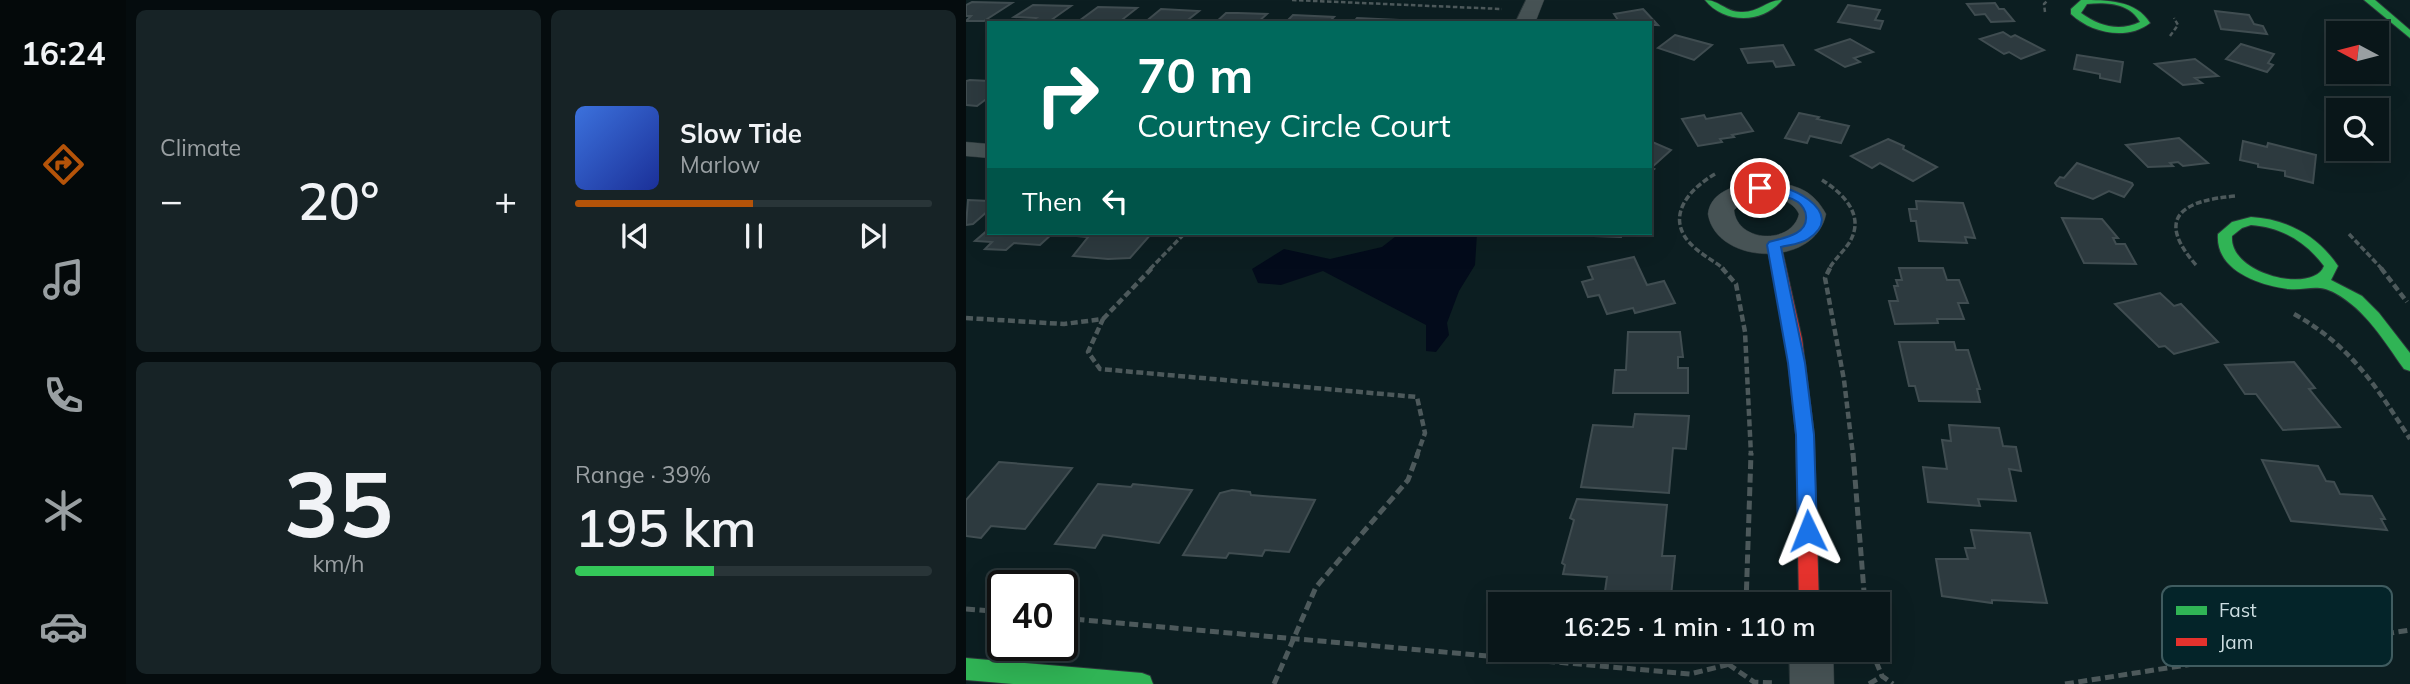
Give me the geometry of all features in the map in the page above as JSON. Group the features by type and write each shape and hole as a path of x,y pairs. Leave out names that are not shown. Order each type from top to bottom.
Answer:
{"street":[{"path":"1526,21 1535,0"},
{"path":"1710,0 1716,8 1724,12 1746,15 1767,12 1774,8 1777,0"},
{"path":"2369,0 2410,35"},
{"path":"966,149 987,151"},
{"path":"2320,281 2328,275 2331,266 2317,246 2287,229 2253,222 2229,228 2223,235 2223,244 2228,254 2254,273 2290,284 2320,281 2360,302 2410,365"},
{"path":"1774,245 1794,339 1805,435 1810,592"},
{"path":"1811,662 1812,684"},
{"path":"966,669 1142,684"}],"path":[{"path":"1292,0 1502,9"},
{"path":"1183,235 1103,319 1088,352 1100,369 1417,397 1425,433 1408,480 1316,587 1274,684"},
{"path":"966,318 1064,324 1103,319"},
{"path":"966,609 987,611"},
{"path":"1078,619 1690,674 1718,670 1732,662"},
{"path":"2392,633 2410,630"},
{"path":"1876,662 1882,676 1893,684"},
{"path":"1728,664 1754,684"},
{"path":"2065,684 2180,666"},
{"path":"1869,684 1882,676"}],"water":[{"path":"1397,235 1477,235 1475,265 1459,291 1447,323 1449,335 1436,352 1426,351 1426,325 1323,271 1281,285 1258,283 1252,269 1284,249 1330,259 1382,247"}],"building":[{"path":"972,2 1012,3 984,21 966,21 971,16 966,16 966,5"},
{"path":"1995,3 2014,21 1991,22 1985,14 1975,15 1967,4"},
{"path":"1033,5 1071,6 1050,21 1014,17"},
{"path":"1848,5 1880,10 1875,20 1883,21 1880,29 1838,22"},
{"path":"1098,7 1137,8 1121,21 1079,21"},
{"path":"1161,9 1199,11 1186,21 1146,21"},
{"path":"1643,9 1658,25 1652,25 1652,21 1619,21 1614,14"},
{"path":"2215,11 2249,15 2254,24 2263,26 2267,34 2221,29"},
{"path":"1226,13 1267,14 1259,21 1217,21"},
{"path":"1293,15 1334,17 1330,21 1287,21"},
{"path":"1357,18 1398,20 1397,21 1355,21"},
{"path":"2003,32 2044,50 2021,59 2009,52 2004,54 1980,39"},
{"path":"1675,35 1712,45 1694,60 1658,48"},
{"path":"1850,39 1873,52 1854,58 1860,62 1845,67 1816,50"},
{"path":"2241,44 2274,54 2268,63 2273,65 2267,72 2226,59"},
{"path":"1783,45 1794,65 1776,67 1773,61 1748,63 1741,49"},
{"path":"2077,55 2123,62 2120,82 2100,78 2100,74 2074,69"},
{"path":"2195,59 2218,76 2195,78 2202,83 2183,85 2155,64"},
{"path":"966,81 987,81 987,98 977,106 966,105"},
{"path":"1741,113 1753,131 1720,139 1722,142 1698,146 1682,119 1704,115 1706,119"},
{"path":"1799,113 1849,126 1841,143 1810,136 1807,143 1785,138"},
{"path":"2179,138 2208,163 2183,166 2178,162 2170,163 2173,166 2148,167 2126,145"},
{"path":"1888,139 1937,167 1913,181 1880,163 1872,168 1851,156"},
{"path":"2243,141 2267,147 2268,143 2316,155 2313,183 2285,176 2285,171 2258,167 2258,164 2240,160"},
{"path":"1652,142 1671,150 1652,167"},
{"path":"2077,163 2133,185 2124,197 2109,191 2093,199 2057,186 2055,183 2060,177 2064,178"},
{"path":"968,200 987,201 987,212 973,224 966,225"},
{"path":"1916,201 1963,203 1975,238 1965,237 1967,243 1919,241 1916,221 1911,221 1909,209 1917,209"},
{"path":"2062,218 2102,219 2118,238 2113,238 2116,244 2125,244 2136,264 2084,263"},
{"path":"987,231 987,235 1051,235 1040,245 1014,243 1006,250 985,249 992,242 975,241"},
{"path":"1150,235 1130,258 1108,259 1073,256 1088,237 1076,236"},
{"path":"1566,235 1622,235 1621,237"},
{"path":"1634,257 1647,285 1664,281 1675,303 1635,313 1633,308 1607,314 1599,295 1588,297 1582,282 1593,279 1588,267"},
{"path":"1899,268 1943,268 1947,280 1959,280 1968,303 1958,303 1964,319 1937,319 1938,323 1895,324 1889,301 1898,301 1894,286 1898,286 1896,280 1902,280"},
{"path":"2160,293 2174,306 2181,304 2218,342 2174,354 2165,346 2159,347 2115,304"},
{"path":"1628,332 1680,332 1683,357 1678,357 1678,368 1688,368 1688,393 1613,393 1615,370 1626,370"},
{"path":"1899,342 1954,342 1956,350 1968,350 1980,389 1977,389 1980,402 1919,401 1915,386 1909,386"},
{"path":"2294,362 2315,388 2309,389 2340,427 2283,430 2256,394 2245,394 2225,365"},
{"path":"1635,414 1689,416 1686,449 1673,448 1669,493 1581,487 1593,425 1633,427"},
{"path":"1949,425 1999,428 2003,446 2016,447 2021,471 2009,469 2016,501 1978,499 1980,506 1928,502 1923,467 1947,469 1942,440 1951,441"},
{"path":"2262,460 2318,466 2326,481 2334,482 2340,494 2372,496 2385,519 2381,519 2387,530 2291,521"},
{"path":"999,462 1072,468 1025,529 991,526 981,538 966,536 966,500"},
{"path":"1098,484 1131,487 1133,484 1192,490 1159,543 1103,535 1095,548 1055,544"},
{"path":"1232,490 1250,492 1251,495 1315,500 1289,552 1265,550 1262,556 1229,553 1226,558 1183,555 1220,493"},
{"path":"1577,499 1667,505 1662,556 1675,556 1671,592 1605,591 1607,577 1563,574 1565,565 1562,563 1574,520 1570,518"},
{"path":"1971,530 2030,533 2047,603 1992,600 1992,603 1942,596 1936,559 1968,559 1965,548 1975,548"}],"traffic: fast":[{"path":"1710,0 1716,7 1733,15 1763,11 1777,0"},
{"path":"2369,0 2410,35"},
{"path":"2092,1 2130,6 2145,23 2119,30 2092,24 2076,14 2076,9 2084,2 2092,1"},
{"path":"2320,281 2328,275 2331,266 2323,255 2297,234 2266,222 2251,221 2237,225 2225,234 2224,245 2228,255 2246,270 2280,283 2322,282 2356,300 2382,326 2410,365"},
{"path":"966,669 1142,684"}],"traffic: jam":[{"path":"1774,245 1794,339 1805,435 1809,592"}],"route":[{"path":"1760,188 1776,189 1802,199 1811,208 1814,218 1811,228 1803,236 1774,245 1797,363 1805,435 1808,531"}]}
